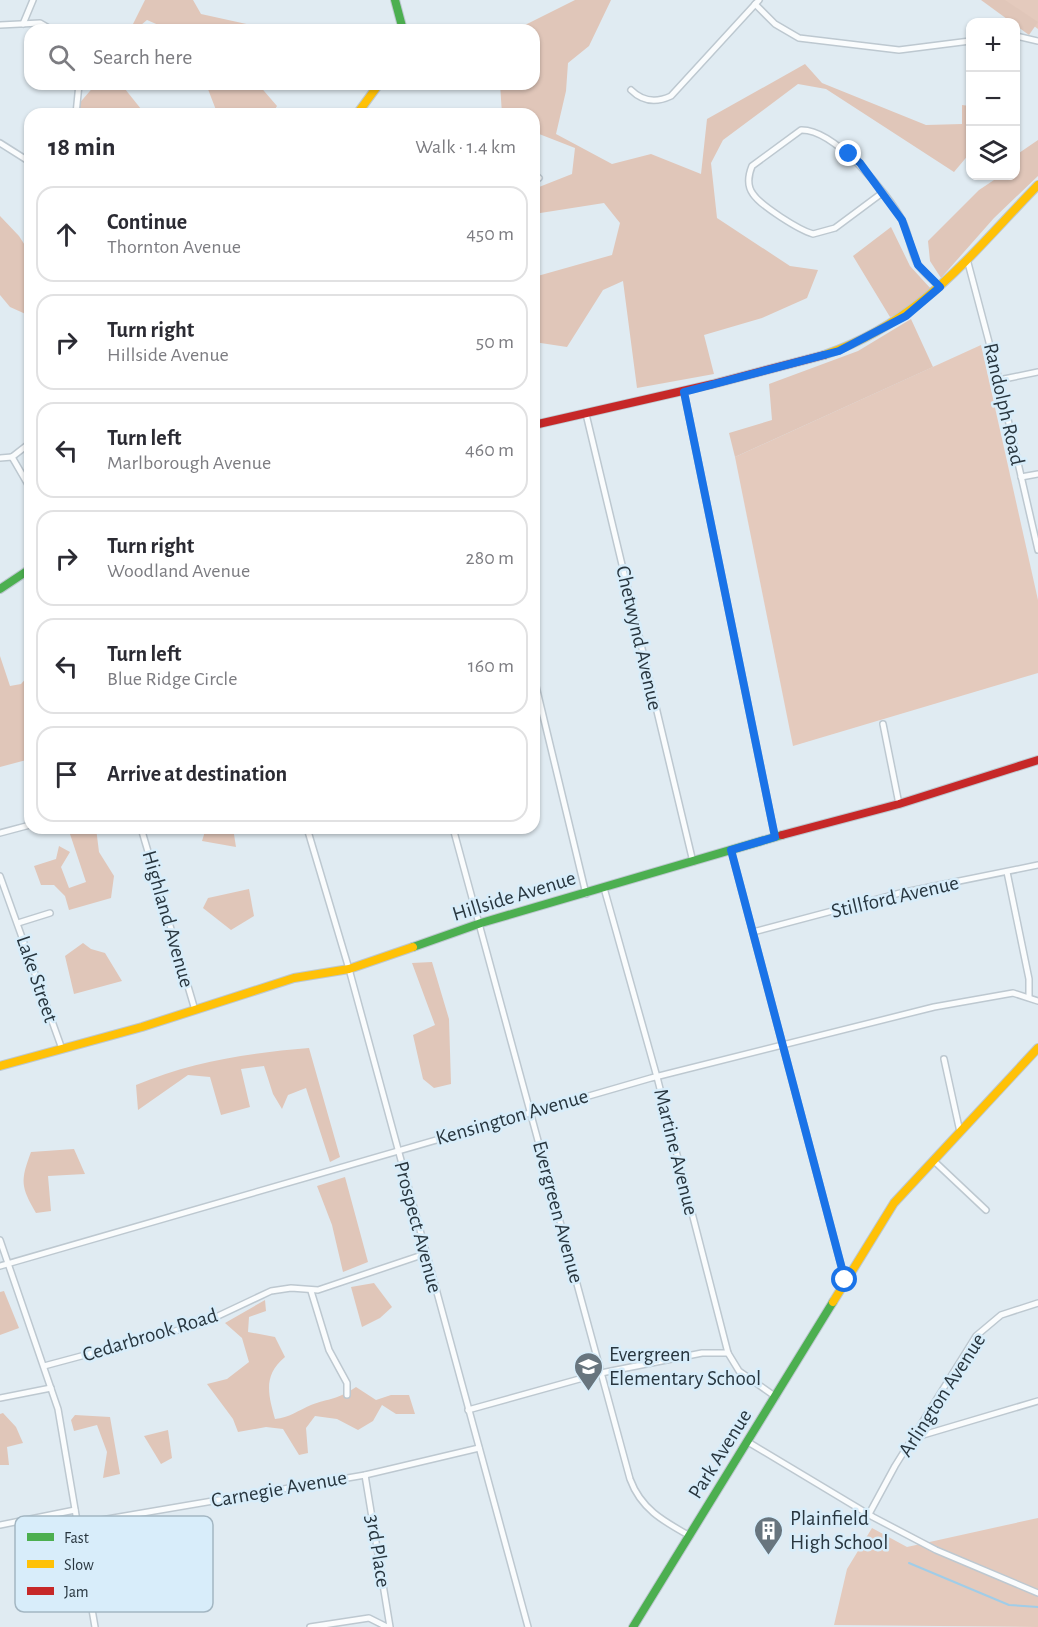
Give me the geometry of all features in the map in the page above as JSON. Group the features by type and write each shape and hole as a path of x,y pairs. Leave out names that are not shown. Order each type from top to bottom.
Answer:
{"street":[{"path":"23,24 33,0"},
{"path":"395,0 401,24"},
{"path":"631,90 640,98 653,101 671,96 757,2 775,24 799,38 899,50 966,42"},
{"path":"0,25 42,24"},
{"path":"1020,37 1038,41"},
{"path":"77,108 80,90"},
{"path":"361,108 375,90"},
{"path":"882,193 835,228 813,234 759,201 750,187 749,173 752,166 801,130 810,130 860,163 902,220 918,265 940,287"},
{"path":"0,143 24,158"},
{"path":"540,424 684,392 839,351 906,316 940,287 1038,185"},
{"name":"Randolph Road","path":"967,258 999,380 1038,550"},
{"path":"999,380 1038,372"},
{"path":"684,392 775,837"},
{"name":"Chetwynd Avenue","path":"586,414 693,862"},
{"path":"0,458 12,457 24,448"},
{"path":"12,457 24,478"},
{"path":"1021,477 1038,474"},
{"path":"0,589 24,573"},
{"path":"540,703 586,894"},
{"path":"883,724 899,804"},
{"name":"Hillside Avenue","path":"0,1066 195,1010 294,978 349,969 481,923 775,837 899,804 1038,760"},
{"path":"0,833 24,827"},
{"name":"Highland Avenue","path":"143,834 195,1010"},
{"name":"Prospect Avenue","path":"309,834 349,969 528,1627"},
{"name":"Evergreen Avenue","path":"455,834 481,923 630,1479 639,1500 659,1519 690,1536"},
{"path":"731,850 845,1280"},
{"name":"Stillford Avenue","path":"753,932 900,893 1038,866"},
{"path":"1006,872 1029,979 1029,997 1038,1001"},
{"name":"Lake Street","path":"0,876 62,1049"},
{"name":"Martine Avenue","path":"604,888 657,1077 728,1353 739,1371 776,1397"},
{"path":"18,923 50,913"},
{"name":"Kensington Avenue","path":"0,1266 657,1077 976,999 1013,993 1029,997"},
{"name":"Park Avenue","path":"633,1627 894,1203 1038,1048"},
{"path":"944,1059 961,1133"},
{"path":"934,1161 986,1210"},
{"path":"0,1240 58,1409 76,1516"},
{"name":"Cedarbrook Road","path":"44,1366 201,1324 271,1291 291,1288 311,1291 425,1254"},
{"path":"311,1291 328,1350 347,1383 347,1395"},
{"name":"Arlington Avenue","path":"869,1514 976,1336 1001,1315 1038,1303"},
{"path":"468,1410 601,1373 702,1353 728,1353"},
{"path":"0,1398 51,1388"},
{"path":"913,1438 1038,1401"},
{"path":"748,1442 869,1514 936,1550 1038,1593"},
{"name":"Carnegie Avenue","path":"125,1516 365,1475 479,1448"},
{"name":"3rd Place","path":"365,1475 388,1627"},
{"path":"45,1516 75,1510"},
{"path":"0,1525 15,1522"},
{"path":"93,1612 95,1627"},
{"path":"310,1627 369,1618 388,1627"}],"shaded area":[{"path":"145,0 193,0 201,14 246,24 156,24 147,20 142,24 133,24"},
{"path":"575,0 611,0 589,46 568,63 566,91 556,134 612,164 651,154 701,174 707,119 805,64 822,83 926,125 962,124 962,105 966,106 966,158 954,172 826,89 798,84 723,140 711,163 717,218 790,266 818,270 807,298 762,318 704,335 714,374 637,388 623,281 603,290 567,347 540,343 540,275 612,255 620,223 604,203 540,213 540,187 572,174 575,148 540,134 540,108 502,108 500,90 540,90 540,24 527,24"},
{"path":"981,0 1005,0 1038,22 1029,35 1020,28 1020,18 1006,18"},
{"path":"999,0 1038,0 1038,29"},
{"path":"91,90 126,90 140,108 76,108"},
{"path":"208,90 263,90 277,106 276,108 215,108"},
{"path":"1038,140 1038,176 994,218 941,278 930,261 928,241 979,190 994,180 1020,180 1020,152"},
{"path":"0,216 24,244 24,313 10,307 0,295"},
{"path":"891,227 910,266 931,289 903,312 890,317 853,256"},
{"path":"911,319 933,367 735,457 729,433 772,420 769,384 858,351"},
{"path":"981,345 1038,600 1038,673 793,746 735,457"},
{"path":"0,656 10,686 21,684 24,681 24,761 0,767"},
{"path":"70,834 97,834 99,852 114,876 111,898 69,910 65,896 54,885 41,885 34,866 56,859 59,846 70,852 61,867 69,888 86,882"},
{"path":"204,834 234,834 236,847 202,841"},
{"path":"249,889 254,916 231,930 203,908 208,898"},
{"path":"83,943 91,949 105,953 122,981 74,994 65,956"},
{"path":"432,962 449,1019 451,1084 434,1088 423,1079 413,1035 435,1025 412,963"},
{"path":"309,1048 340,1157 330,1162 306,1088 288,1095 282,1109 273,1094 264,1066 241,1069 250,1107 221,1115 210,1077 188,1075 138,1110 136,1085 157,1077 221,1059"},
{"path":"74,1149 85,1174 48,1176 51,1211 36,1213 27,1197 24,1184 25,1170 31,1152"},
{"path":"345,1177 368,1262 343,1272 332,1225 317,1186"},
{"path":"374,1283 392,1307 380,1318 362,1327 351,1287"},
{"path":"4,1291 19,1328 0,1335 0,1292"},
{"path":"265,1300 266,1311 249,1317 248,1332 275,1337 285,1357 270,1378 269,1393 275,1419 338,1397 356,1387 376,1400 391,1395 409,1395 415,1414 396,1414 382,1405 373,1421 358,1430 337,1419 315,1416 306,1428 308,1453 299,1455 283,1429 266,1427 238,1432 233,1419 207,1384 227,1379 249,1362 242,1338 225,1323"},
{"path":"3,1413 16,1427 23,1443 7,1447 9,1465 0,1465 0,1414"},
{"path":"75,1415 110,1417 120,1474 103,1478 107,1452 97,1425 74,1431 71,1420"},
{"path":"168,1430 172,1458 161,1464 144,1436"},
{"path":"1038,1518 1038,1627 834,1625 847,1569 872,1528 907,1547"}],"waterway":[{"path":"909,1563 1009,1605 1038,1607"}],"traffic: fast":[{"path":"395,0 401,24"},
{"path":"0,589 24,573"},
{"path":"413,947 481,923 782,835"},
{"path":"633,1627 833,1302"}],"traffic: slow":[{"path":"361,108 375,90"},
{"path":"824,355 858,341 889,324 916,305 942,284 1038,185"},
{"path":"0,1066 142,1027 294,978 349,969 413,947"},
{"path":"833,1302 894,1203 1038,1048"}],"traffic: jam":[{"path":"540,424 713,384 824,355"},
{"path":"782,835 899,804 1038,760"}],"place":[{"name":"Evergreen Elementary School","path":"588,1392"},
{"name":"Plainfield High School","path":"769,1556"}],"route":[{"path":"845,1280 731,850 775,837 684,392 839,351 906,316 940,287 918,265 902,220 860,163 849,154"}]}
